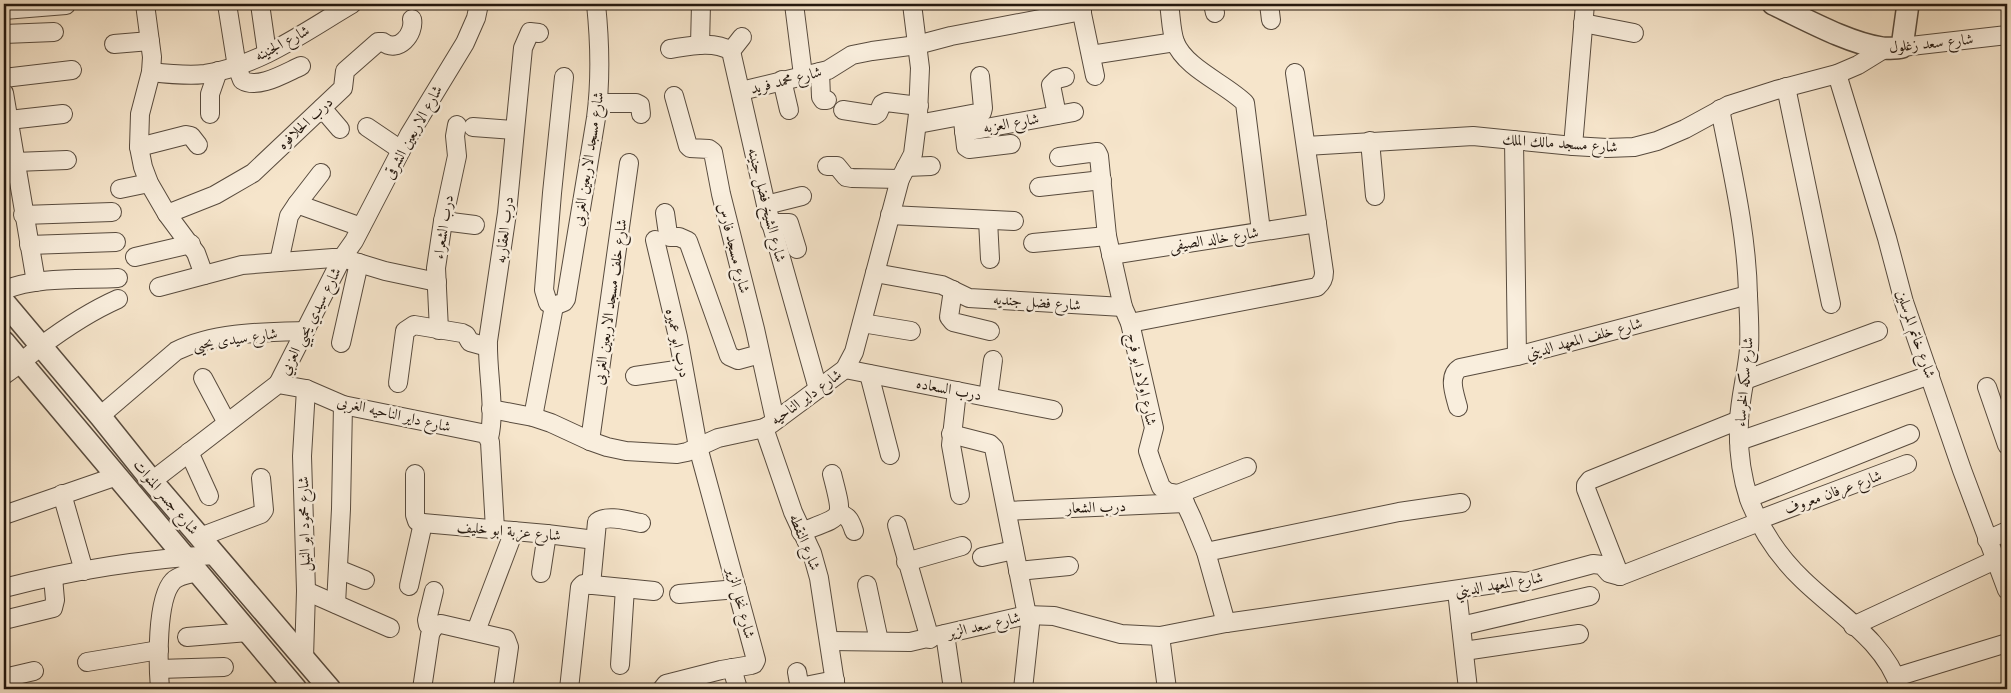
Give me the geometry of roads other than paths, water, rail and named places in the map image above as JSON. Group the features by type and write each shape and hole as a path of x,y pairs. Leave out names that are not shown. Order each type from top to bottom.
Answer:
{"street":[{"path":"145,4 150,42 151,72 140,114 139,147 143,167 167,214 191,244 204,275"},
{"name":"شارع الجنينه","path":"227,4 237,67 242,80 251,84 263,82 301,66"},
{"path":"260,4 267,53"},
{"name":"شارع الجنينه","path":"151,72 192,75 237,67 267,53 352,4"},
{"name":"شارع الاربعين الشرقى","path":"342,258 354,241 401,150 465,43 476,18 479,4"},
{"name":"شارع مسجد الاربعين الغربى","path":"564,77 544,290 548,303 554,306 564,302 566,299 598,103 600,38 596,4"},
{"path":"700,4 700,45"},
{"path":"794,4 812,74 821,97 827,100"},
{"name":"شارع داير الناحيه","path":"491,409 533,417 552,423 590,442 626,451 677,454 698,448 718,438 770,424 845,369 854,352 903,173 913,154 918,124 920,68 912,4"},
{"path":"1169,4 1174,42 1184,55 1204,74 1237,95 1245,103 1261,232"},
{"path":"1573,146 1585,4"},
{"name":"شارع سعد زغلول","path":"1773,4 1844,36 1893,48 2007,35"},
{"path":"4,10 66,5"},
{"path":"1893,48 1905,5"},
{"path":"1081,7 1094,76"},
{"name":"شارع محمد فريد","path":"741,91 812,74 835,66 852,55 917,45 1081,7"},
{"name":"درب الحلافوه","path":"167,214 215,196 253,173 343,88 345,71 378,42 394,46 408,37 414,26 412,19"},
{"path":"1583,23 1634,33"},
{"path":"4,34 54,32"},
{"name":"درب العقاربه","path":"489,438 491,409 487,362 488,347 508,213 514,130 523,48 530,32 539,32"},
{"path":"114,44 150,42"},
{"path":"1091,55 1174,42"},
{"name":"شارع الشيخ فضل جنينه","path":"670,49 700,45 725,47 737,44 741,91 770,223 818,389"},
{"name":"شارع مسجد مالك الملك","path":"1306,146 1473,136 1573,146 1634,147 1656,141 1685,129 1720,109 1837,74 1893,48"},
{"path":"4,78 72,70"},
{"path":"210,114 210,94 218,71"},
{"name":"شارع فضل جنديه","path":"875,273 942,285 970,298 1126,315 1317,287 1324,278 1324,272 1296,73"},
{"name":"شارع خاتم المرسلين","path":"1837,74 1904,302 1987,540 2007,590"},
{"path":"918,124 963,124 982,112 980,76"},
{"name":"شارع العزبه","path":"1057,115 1051,85 1057,78 1065,77"},
{"path":"782,80 789,110"},
{"path":"1786,88 1831,304"},
{"name":"شارع مسجد فارس","path":"674,96 688,146 690,148 709,149 713,152 721,194 760,354 770,424"},
{"path":"843,110 874,115 878,113 882,104 886,102 919,106"},
{"path":"598,103 636,103 640,106 641,114"},
{"path":"36,282 23,215 6,105 63,114"},
{"path":"322,108 340,129"},
{"name":"شارع سكه الخرساء","path":"1720,109 1744,240 1749,349 1739,420 1739,441 1749,498 1758,521 1773,547 1802,580 1875,646 1898,683"},
{"name":"شارع العزبه","path":"963,124 1074,112"},
{"path":"963,124 966,147 968,149 1011,144"},
{"path":"367,126 401,150"},
{"name":"درب الشعراء","path":"439,330 436,268 443,221 457,156 454,136 465,126 514,130"},
{"path":"139,147 186,135 191,136 198,145"},
{"path":"1514,140 1517,356"},
{"path":"1370,141 1375,196"},
{"name":"شارع اولاد ابو فرج","path":"1060,157 1097,152 1099,156 1107,236 1154,428 1148,451 1161,487 1181,499"},
{"path":"15,162 67,160"},
{"name":"شارع خلف مسجد الاربعين الغربى","path":"590,442 629,163"},
{"path":"827,166 837,166 846,177 852,178 903,173 931,166"},
{"path":"279,262 289,216 321,173"},
{"path":"1039,187 1102,180"},
{"path":"120,189 150,183"},
{"path":"766,205 802,196"},
{"path":"297,204 361,227"},
{"path":"23,215 112,212"},
{"path":"665,213 670,238 679,237 688,241 729,356 738,360 760,354"},
{"path":"890,216 1014,221"},
{"path":"988,220 990,259"},
{"path":"443,221 475,225"},
{"path":"770,223 789,223 792,226 797,249"},
{"name":"شارع خالد الصيفى","path":"1111,255 1317,223"},
{"path":"1033,243 1107,236"},
{"name":"درب ابو عميره","path":"655,240 698,448"},
{"path":"29,245 116,242"},
{"path":"135,257 191,244"},
{"path":"159,288 242,265 342,258 413,278 437,282"},
{"name":"شارع سيدي يحيي العزبي","path":"278,384 342,258"},
{"path":"341,343 359,264"},
{"path":"4,290 16,285 36,282 118,278"},
{"path":"953,290 950,317 953,322 990,331"},
{"name":"شارع خلف المعهد الديني","path":"1458,407 1453,381 1457,370 1464,366 1517,356 1748,295"},
{"path":"12,369 41,346 90,314 118,299"},
{"name":"شارع جسر المنوات","path":"4,302 152,481 330,689"},
{"name":"شارع مسجد الاربعين الغربى","path":"533,417 554,306"},
{"path":"862,323 911,331"},
{"path":"398,383 405,331 414,325 466,335 470,342 488,347"},
{"name":"شارع سيدى يحيى","path":"100,416 176,351 187,345 227,337 305,331"},
{"path":"1745,380 1878,331"},
{"name":"شارع جسر المنوات","path":"4,342 12,369 117,476 296,689"},
{"path":"988,397 993,360"},
{"path":"635,376 683,369"},
{"name":"درب السعاده","path":"845,369 1053,410"},
{"path":"869,374 890,454"},
{"path":"1739,441 1930,375"},
{"path":"203,378 227,423"},
{"path":"152,481 278,384"},
{"name":"شارع داير الناحيه الغربى","path":"278,384 306,390 343,405 486,434 489,438"},
{"path":"1987,387 2007,445"},
{"name":"شارع محمود ابو النيل","path":"304,658 306,591 302,456 306,390"},
{"path":"957,391 951,445 960,495"},
{"path":"336,604 343,405"},
{"path":"1739,420 1590,480 1586,485 1586,490 1620,576 1758,521"},
{"name":"شارع النقطه","path":"770,424 801,532 812,554 819,578 836,685"},
{"path":"951,434 990,444 994,448 1018,571 1029,615 1023,689"},
{"path":"1749,498 1910,434"},
{"path":"489,438 495,529"},
{"name":"شارع نخل الزير","path":"662,689 666,684 754,664 756,660 698,448"},
{"path":"189,452 208,496"},
{"name":"شارع عرفان معروف","path":"1758,521 1907,464"},
{"name":"درب الشعار","path":"1006,511 1181,499 1247,467"},
{"path":"409,586 423,523 417,521 415,516 415,474"},
{"path":"801,532 835,519 839,512 840,505 832,474"},
{"path":"4,515 117,476"},
{"path":"200,537 260,514 264,510 261,478"},
{"path":"62,494 84,571"},
{"path":"1181,499 1206,552 1226,623"},
{"path":"1206,552 1399,512 1461,503"},
{"path":"839,512 845,515 851,522 854,531"},
{"path":"591,585 597,522 601,518 642,523"},
{"name":"شارع عزبة ابو خليف","path":"423,523 594,540"},
{"path":"897,525 906,562 937,636 953,689"},
{"path":"476,631 514,531"},
{"path":"1987,540 2007,531"},
{"path":"541,573 547,534"},
{"path":"906,562 962,546"},
{"path":"982,557 1014,550"},
{"path":"4,588 145,560 192,564 216,555"},
{"path":"1853,626 1995,560"},
{"path":"160,689 159,650 166,591 173,581 183,576 192,564"},
{"name":"شارع المعهد الديني","path":"1226,623 1457,591 1515,581 1526,582 1592,564 1602,566 1609,573 1620,576"},
{"path":"1018,571 1069,566"},
{"path":"338,569 365,580"},
{"path":"4,620 53,608 55,600 52,577"},
{"path":"569,689 580,587 584,584 654,591"},
{"path":"867,585 879,641"},
{"path":"620,665 625,588"},
{"path":"679,594 737,589"},
{"path":"306,591 390,628"},
{"path":"433,629 428,625 427,620 434,591"},
{"path":"1457,591 1468,689"},
{"path":"1461,626 1590,596"},
{"name":"شارع سعد الزير","path":"830,641 910,642 1029,615 1054,616 1121,634 1140,636 1160,636 1226,623"},
{"path":"422,689 430,635 437,625 441,624 500,636 506,639 509,643 503,689"},
{"path":"187,638 248,632"},
{"path":"1464,651 1580,634"},
{"path":"1160,636 1167,689"},
{"path":"1898,683 2007,643"},
{"path":"87,662 159,650"},
{"path":"159,669 224,667"},
{"path":"732,668 738,689"},
{"path":"4,678 34,671"},
{"path":"799,683 836,685"}]}
